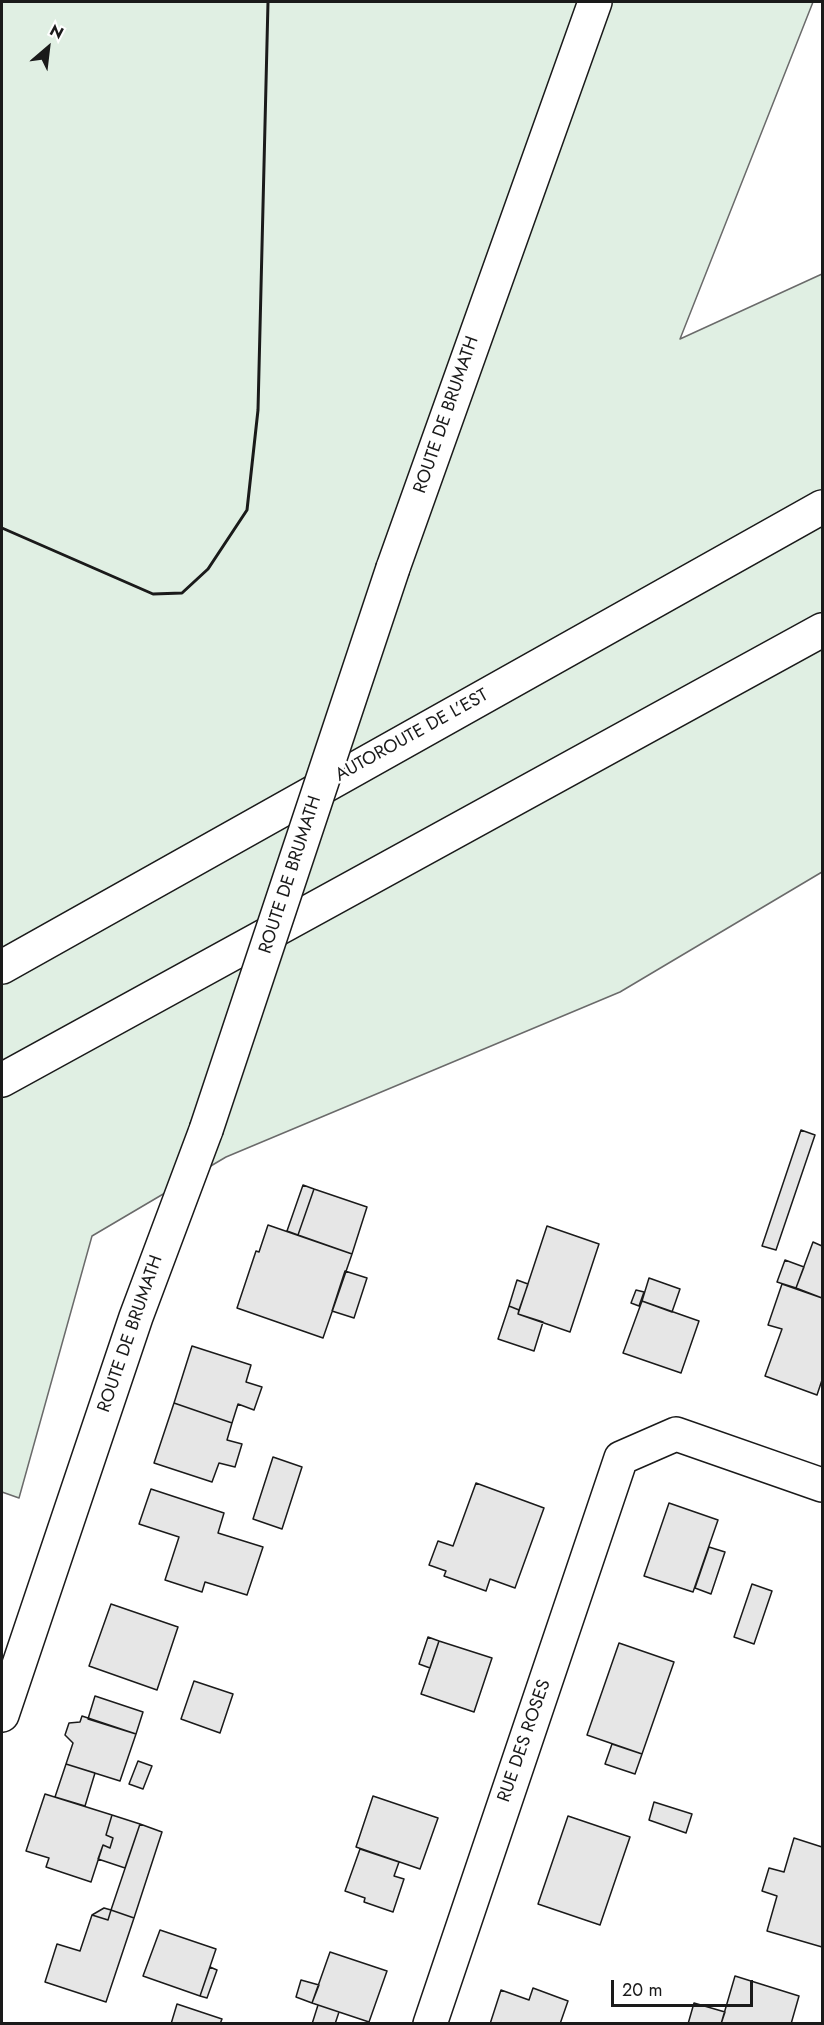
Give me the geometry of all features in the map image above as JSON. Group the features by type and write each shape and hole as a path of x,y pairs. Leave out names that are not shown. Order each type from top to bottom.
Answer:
{"main road":[{"name":"ROUTE DE BRUMATH","path":"2,1715 136,1317 206,1130 393,568 595,2"},
{"name":"AUTOROUTE DE L’EST","path":"2,967 822,507"},
{"path":"2,1080 822,630"},
{"name":"RUE DES ROSES","path":"430,2024 621,1458 676,1434 822,1485"}],"green space":[{"path":"2,2 813,2 680,339 822,274 822,872 620,992 226,1157 92,1236 19,1498 2,1492"}],"building":[{"path":"801,1130 815,1135 776,1250 762,1246"},
{"path":"303,1185 314,1189 298,1235 287,1231"},
{"path":"314,1189 367,1207 352,1254 298,1235"},
{"path":"268,1225 352,1254 323,1338 237,1308 256,1251 259,1252"},
{"path":"547,1226 599,1244 570,1332 518,1314"},
{"path":"813,1242 822,1246 822,1298 796,1288"},
{"path":"785,1260 804,1267 796,1288 777,1282"},
{"path":"345,1271 367,1278 354,1318 332,1311"},
{"path":"649,1278 680,1289 672,1312 642,1301"},
{"path":"517,1280 528,1284 519,1310 509,1306"},
{"path":"782,1284 822,1298 822,1380 817,1395 765,1376 782,1329 768,1325"},
{"path":"636,1290 644,1292 639,1306 631,1303"},
{"path":"642,1301 699,1321 681,1373 623,1353"},
{"path":"509,1306 519,1310 518,1314 543,1322 534,1351 498,1339"},
{"path":"192,1346 251,1365 246,1382 262,1387 254,1410 238,1404 232,1423 174,1403"},
{"path":"174,1403 232,1423 227,1440 242,1444 235,1467 219,1463 212,1482 154,1463"},
{"path":"273,1457 302,1467 282,1529 253,1519"},
{"path":"476,1483 544,1508 515,1588 490,1579 486,1591 444,1576 446,1571 429,1565 438,1541 453,1546"},
{"path":"151,1489 224,1513 218,1533 263,1547 247,1595 205,1582 202,1592 165,1580 179,1537 139,1524"},
{"path":"669,1503 718,1520 693,1592 644,1576"},
{"path":"709,1547 725,1552 711,1594 695,1588"},
{"path":"752,1584 772,1591 754,1644 734,1637"},
{"path":"111,1604 178,1627 157,1690 89,1666"},
{"path":"428,1637 439,1641 430,1668 419,1664"},
{"path":"439,1641 492,1658 474,1712 421,1694"},
{"path":"619,1643 674,1662 642,1754 587,1735"},
{"path":"194,1681 233,1694 220,1733 181,1719"},
{"path":"95,1696 143,1712 136,1734 88,1719"},
{"path":"82,1716 136,1734 120,1781 66,1764 73,1743 65,1735 69,1723 80,1722"},
{"path":"612,1744 642,1754 635,1774 605,1764"},
{"path":"138,1761 152,1766 143,1789 129,1784"},
{"path":"66,1764 95,1773 85,1806 55,1797"},
{"path":"45,1794 112,1815 106,1835 113,1838 110,1848 103,1845 91,1882 46,1867 49,1858 26,1851"},
{"path":"373,1796 438,1818 420,1869 356,1847"},
{"path":"654,1802 692,1814 686,1833 649,1820"},
{"path":"112,1815 140,1824 125,1868 98,1859 103,1845 110,1848 113,1838 106,1835"},
{"path":"568,1816 630,1837 600,1925 538,1904"},
{"path":"140,1824 162,1832 134,1918 111,1910"},
{"path":"794,1838 822,1847 822,1947 767,1931 777,1896 762,1891 769,1868 784,1872"},
{"path":"360,1849 399,1862 394,1876 404,1879 393,1912 364,1902 365,1898 345,1891"},
{"path":"104,1908 111,1910 108,1920 92,1915"},
{"path":"111,1910 134,1918 106,2002 45,1982 57,1944 80,1951 92,1915 108,1920"},
{"path":"160,1930 216,1949 200,1996 143,1976"},
{"path":"330,1952 387,1971 369,2022 312,2003"},
{"path":"210,1967 217,1970 207,1998 200,1996"},
{"path":"735,1976 799,1996 791,2024 721,2024"},
{"path":"301,1980 319,1985 312,2003 296,1997"},
{"path":"533,1988 568,2001 560,2024 490,2024 501,1990 529,2000"},
{"path":"694,2003 725,2012 721,2024 688,2024"},
{"path":"177,2004 222,2019 220,2024 171,2024"},
{"path":"318,2005 339,2012 335,2024 312,2024"}],"wall":[{"path":"2,528 153,594 182,593 208,569 247,510 258,410 268,2"}]}
